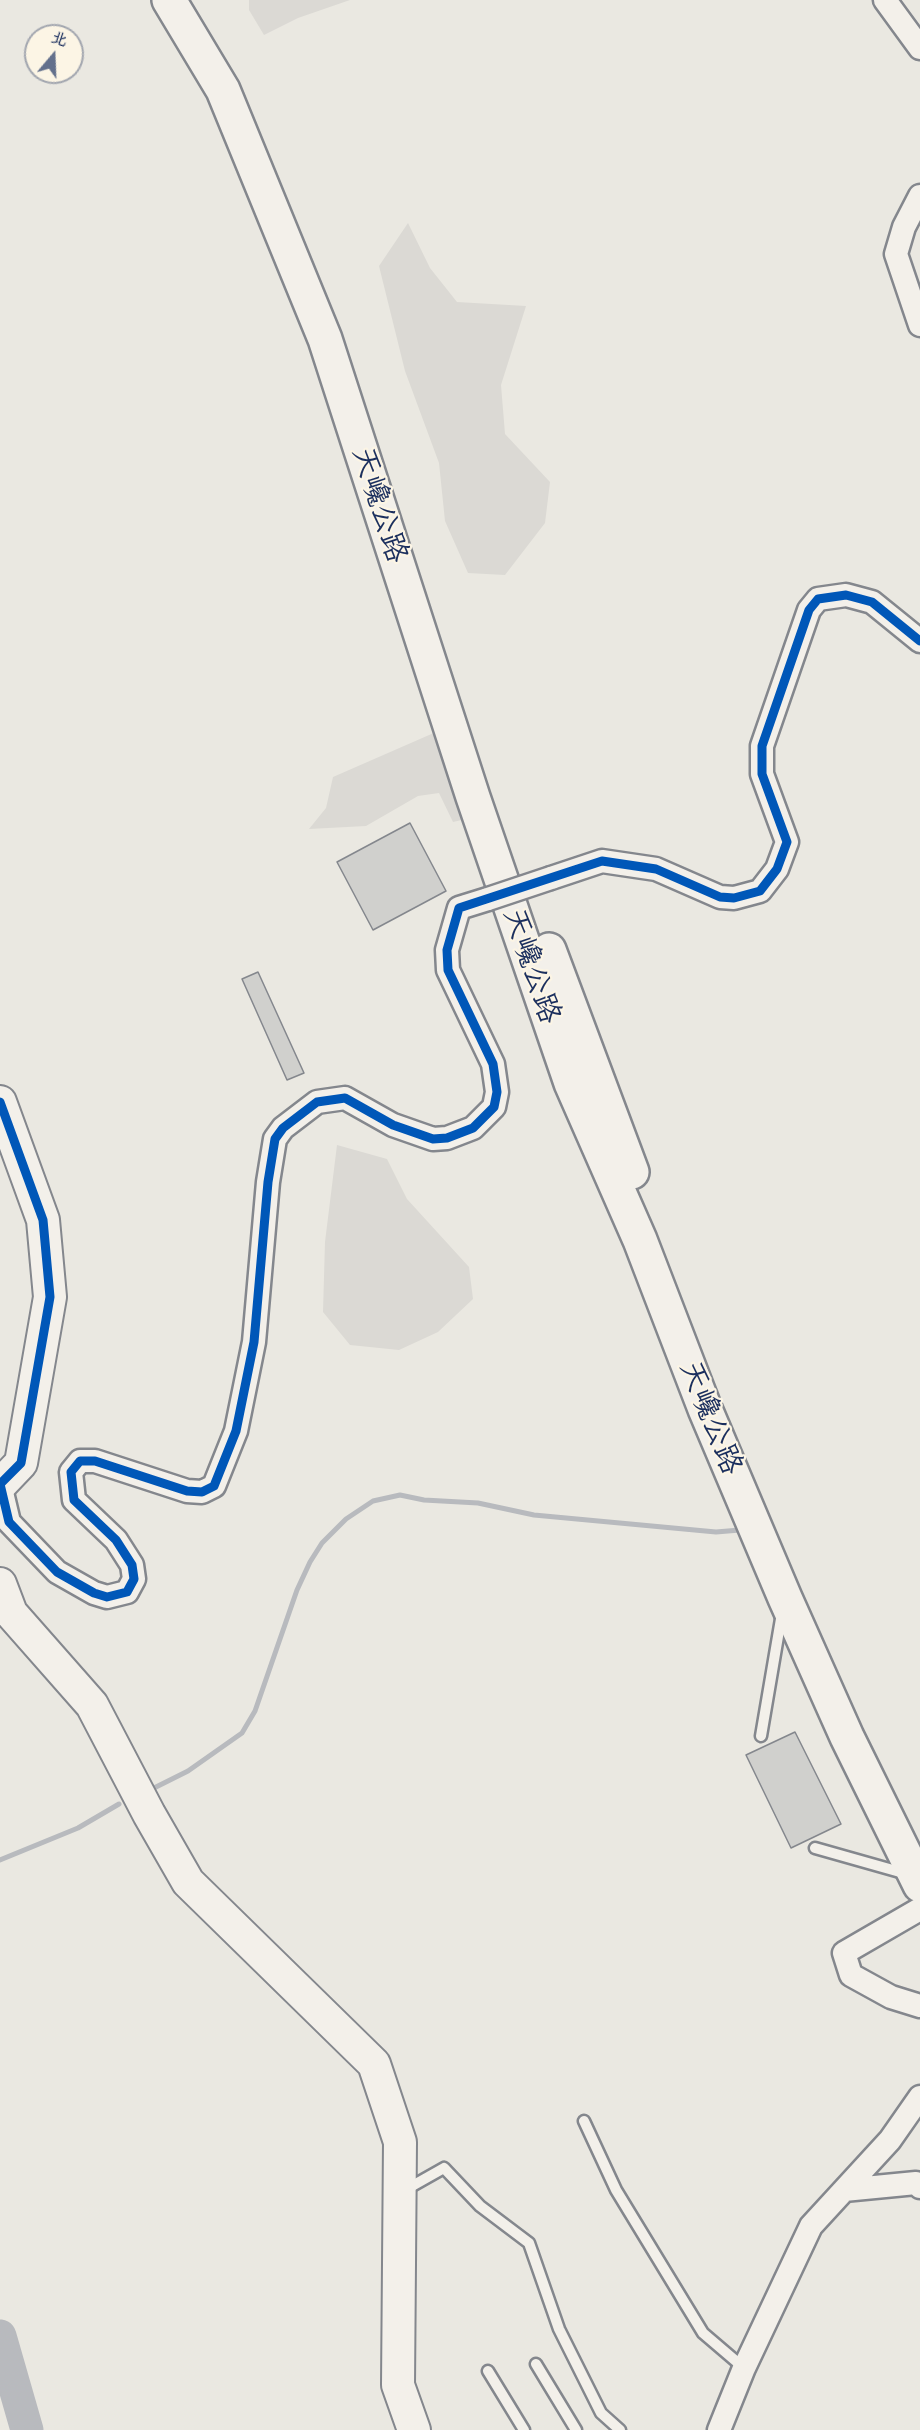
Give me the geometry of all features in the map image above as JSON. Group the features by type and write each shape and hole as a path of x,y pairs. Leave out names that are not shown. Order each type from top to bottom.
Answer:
{"highway":[{"name":"天巉公路","path":"169,0 223,90 325,339 472,797 571,1083 640,1240 705,1409 785,1598 847,1737 918,1871"},
{"name":"天巉公路","path":"193,0 242,81 345,332 493,791 536,915 721,1404 854,1725 918,1871"}],"street":[{"path":"885,0 920,48"},
{"path":"920,196 904,226 896,254 920,326"},
{"path":"0,1102 43,1220 50,1297 21,1463 0,1485 9,1522 57,1572 94,1593 107,1597 127,1592 134,1579 132,1565 116,1540 74,1500 71,1472 81,1461 95,1461 187,1491 202,1492 214,1486 236,1431 254,1342 268,1182 275,1139 283,1128 317,1102 345,1098 393,1125 433,1139 447,1138 473,1128 494,1107 497,1092 492,1064 448,970 447,950 459,908 602,861 656,869 720,897 734,898 760,891 777,869 787,842 762,774 762,746 809,610 818,599 846,595 872,602 920,641"},
{"path":"0,1584 11,1613 92,1705 149,1815 189,1882 374,2064 400,2142 398,2385 414,2430"},
{"path":"920,1909 844,1953 851,1975 891,1997 920,2006"},
{"path":"719,2430 744,2368 811,2226 890,2140 920,2097"},
{"path":"844,2190 916,2183 920,2187"}],"lane":[{"path":"761,1736 785,1598"},
{"path":"814,1848 918,1871"},
{"path":"584,2121 616,2190 703,2333 744,2368"},
{"path":"399,2193 444,2168 480,2206 529,2243 559,2329 601,2413 620,2430"},
{"path":"536,2364 576,2430"},
{"path":"488,2371 524,2430"}],"shaded area":[{"path":"249,0 350,0 298,18 264,35 249,10"},
{"path":"408,223 430,268 457,302 526,306 501,385 505,434 550,482 545,523 505,575 468,573 445,521 439,463 405,371 379,266"},
{"path":"436,732 466,819 453,822 439,793 418,796 366,826 309,829 326,808 333,777"},
{"path":"337,1145 387,1159 407,1199 469,1267 473,1299 438,1332 399,1350 350,1345 323,1312 325,1242"}],"building":[{"path":"410,823 446,891 373,930 337,862"},
{"path":"258,972 304,1073 287,1080 242,979"},
{"path":"795,1732 841,1824 791,1848 746,1755"}],"waterway":[{"path":"154,1788 188,1771 242,1733 255,1711 297,1590 310,1562 322,1543 346,1519 373,1501 400,1495 424,1500 478,1503 534,1515 716,1532 740,1530"},
{"path":"0,1860 78,1828 119,1804"},
{"path":"0,2336 27,2430"}],"cycle path":[{"path":"0,1102 43,1220 50,1297 21,1463 0,1484 9,1522 57,1572 94,1593 107,1597 127,1592 134,1579 132,1565 116,1540 74,1500 71,1472 80,1461 95,1461 187,1491 202,1492 214,1486 236,1431 254,1342 268,1182 275,1139 283,1128 317,1102 345,1098 393,1125 433,1139 447,1138 473,1128 494,1107 497,1092 493,1064 448,970 447,950 459,908 602,861 656,869 720,897 734,898 760,891 777,869 787,842 762,774 762,746 809,610 818,599 846,595 872,602 920,641"}]}
